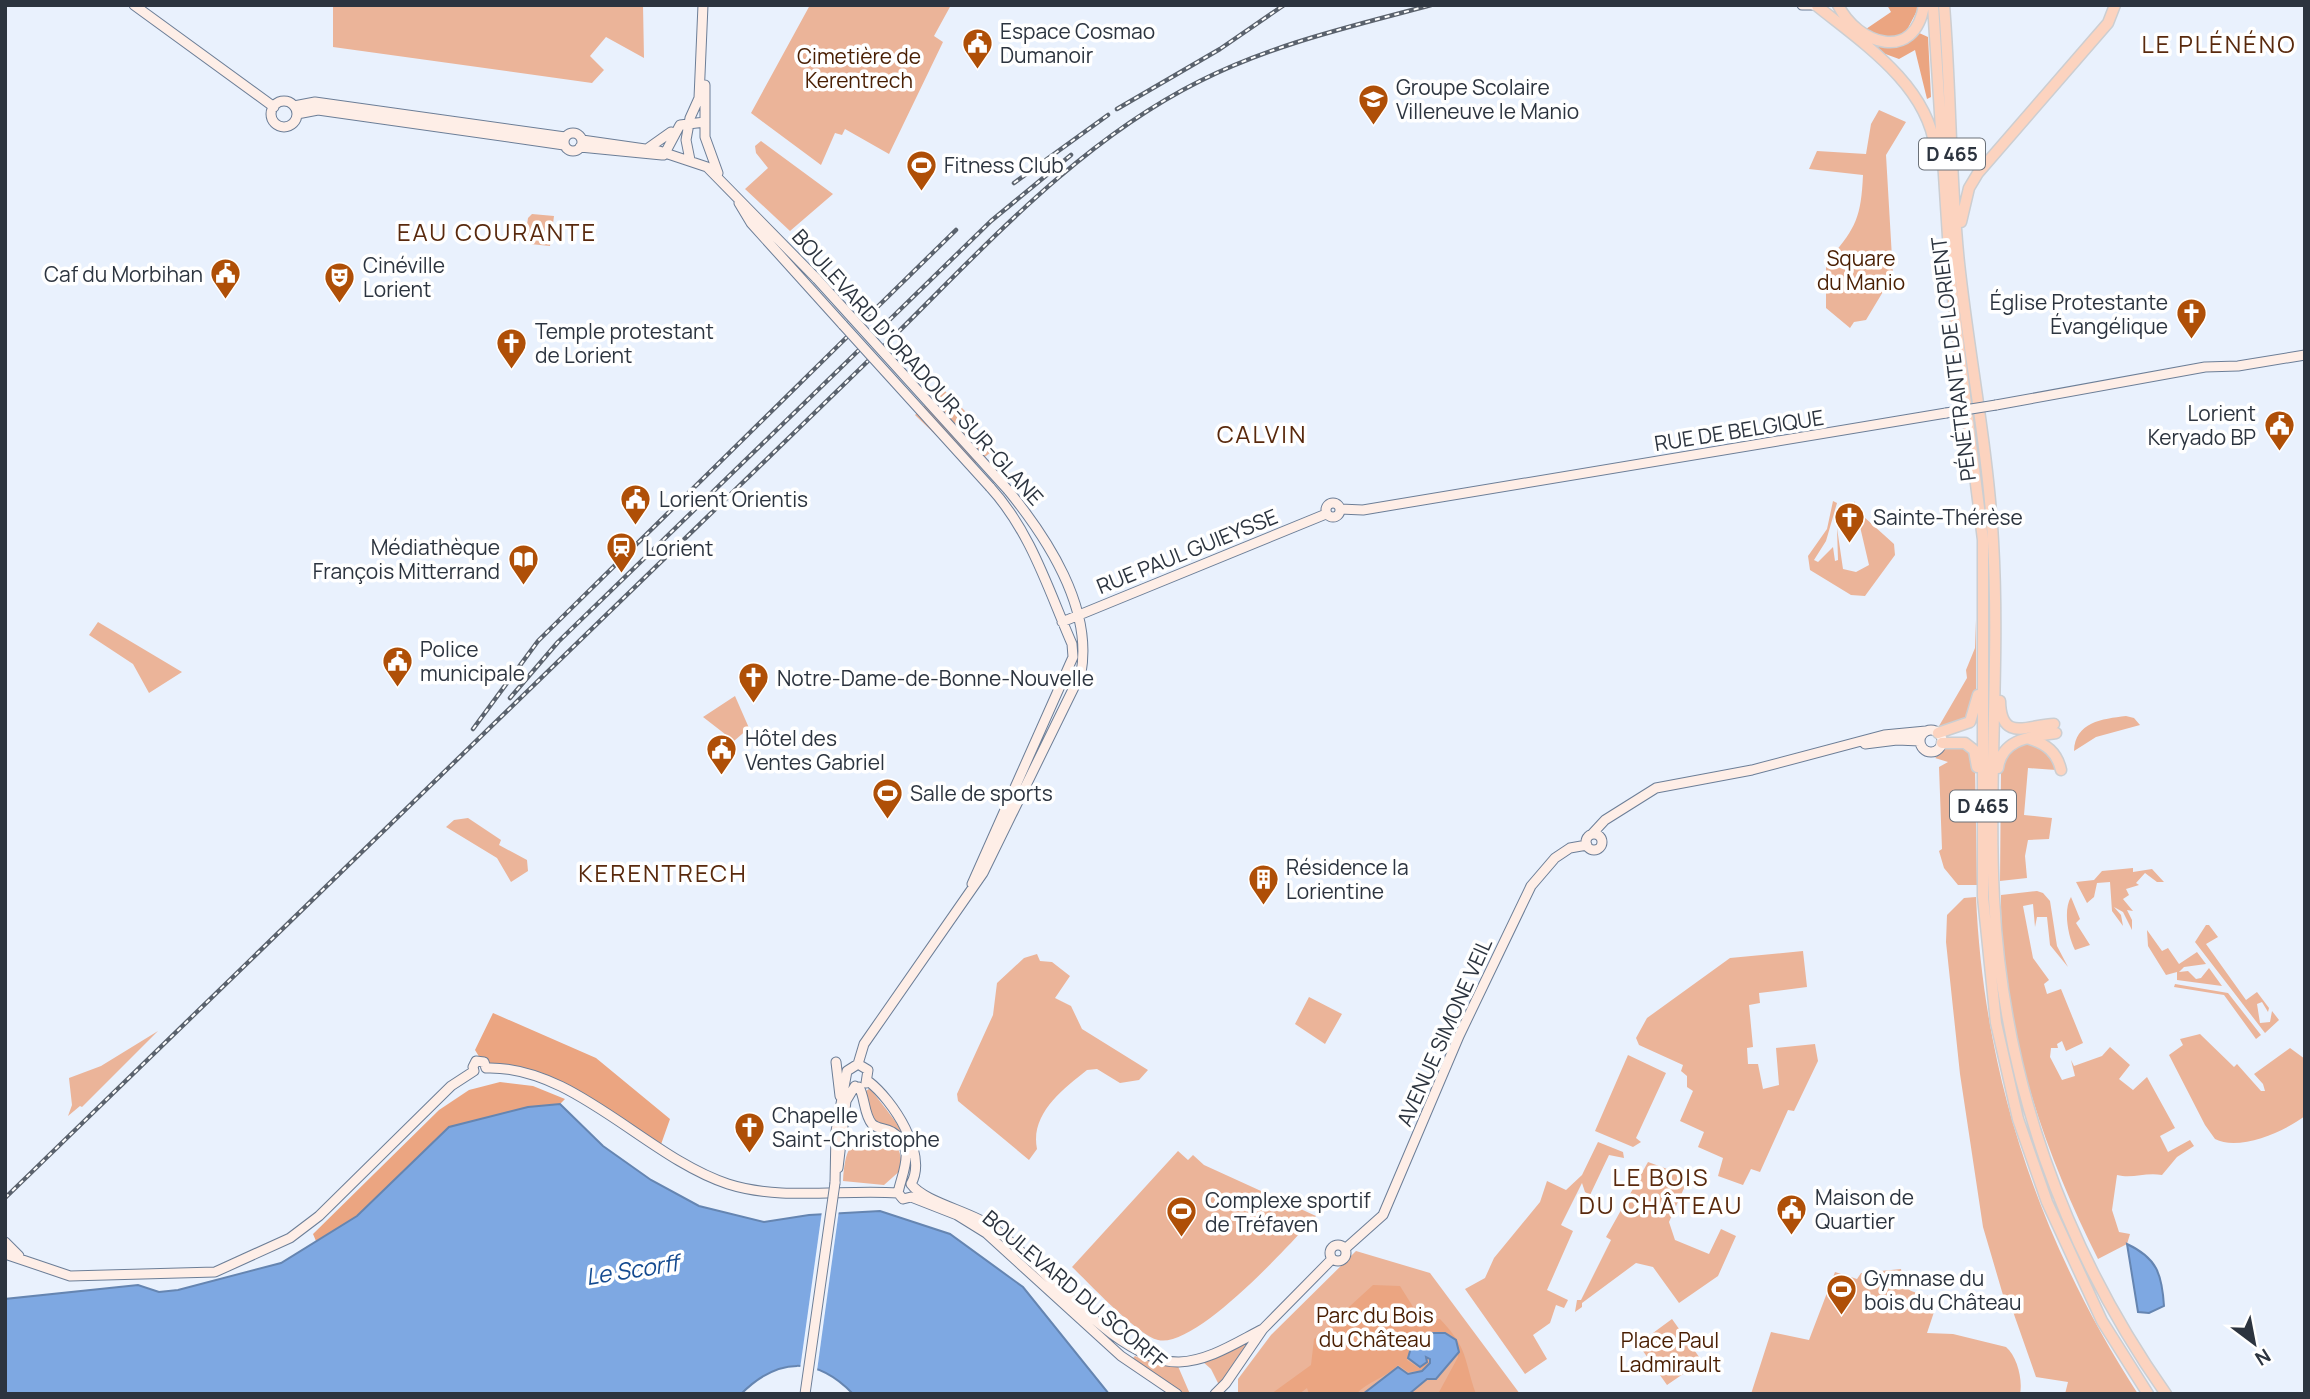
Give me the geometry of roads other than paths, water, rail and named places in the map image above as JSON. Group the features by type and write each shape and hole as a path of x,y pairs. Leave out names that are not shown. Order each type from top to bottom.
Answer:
{"highway":[{"path":"1838,5 1846,20 1865,37 1885,44 1893,43 1912,32 1920,21 1924,5"},
{"name":"PÉNÉTRANTE DE LORIENT","path":"1933,5 1951,283 1984,552 1983,897 1996,1023 2018,1119 2047,1202 2098,1312"},
{"name":"PÉNÉTRANTE DE LORIENT","path":"1944,5 1953,192 1963,302 1993,539 1992,840 1996,932 2013,1053 2048,1172 2085,1256 2139,1351"},
{"path":"1963,302 1961,222 1972,181 2108,23 2115,5"},
{"path":"1818,6 1907,86 1927,114 1935,145 1951,283"},
{"path":"1993,539 1998,584 2002,718 2020,730 2055,729 2020,740 2005,748 1998,766 1996,932"},
{"path":"1940,738 1965,726 1978,703 1984,552"},
{"path":"1940,738 1965,743 1976,755 1977,836 1983,897"},
{"path":"2030,739 2048,747 2062,769"},
{"path":"2098,1312 2148,1394"},
{"path":"2098,1312 2154,1394"},
{"path":"2139,1351 2166,1394"},
{"path":"2139,1351 2174,1394"}],"main road":[{"path":"134,5 274,107"},
{"path":"664,155 698,102 703,5"},
{"path":"1802,5 1818,6"},
{"path":"701,63 705,82 707,150 722,181"},
{"path":"274,107 285,102 296,110 318,110 564,141 575,134 581,144 652,156 664,155"},
{"path":"274,107 272,118 279,126 291,125 296,110"},
{"path":"647,149 686,123 705,122"},
{"path":"686,123 685,144 690,160"},
{"path":"564,141 570,152 581,144 647,149 664,155"},
{"name":"BOULEVARD D'ORADOUR-SUR-GLANE","path":"664,155 690,160 707,167 722,181 999,497 1032,546 1073,650 1068,675 972,880 971,890"},
{"name":"BOULEVARD D'ORADOUR-SUR-GLANE","path":"755,220 1008,490 1048,545 1078,615 1083,651 1081,673 983,873 971,890"},
{"name":"RUE DE BELGIQUE","path":"1326,514 1335,518 1340,509 1363,510 1996,405 2205,367 2238,366 2305,355"},
{"name":"RUE PAUL GUIEYSSE","path":"1062,622 1326,514"},
{"path":"1920,741 1926,731"},
{"path":"1587,845 1587,838 1601,823 1644,794 1674,783 1752,770 1895,733 1926,731 1940,738 1939,749 1930,752 1923,749 1920,741"},
{"path":"1850,744 1920,741"},
{"path":"1592,834 1602,841 1616,814"},
{"name":"AVENUE SIMONE VEIL","path":"1263,1329 1331,1259 1331,1251 1336,1247 1346,1248 1383,1215 1459,1036 1531,886 1554,859 1570,848 1587,845 1596,850 1602,841"},
{"path":"907,1189 906,1148 895,1134 877,1128 869,1120 864,1097 854,1084 849,1068 858,1064 864,1044 971,890"},
{"name":"BOULEVARD DU SCORFF","path":"7,1249 20,1257 70,1276 215,1272 300,1231 451,1086 474,1071 473,1067 477,1061 484,1062 486,1068 504,1067 554,1083 659,1150 726,1183 763,1190 907,1189 990,1226 1124,1344 1151,1358 1180,1362 1210,1355 1263,1329"},
{"path":"835,1183 840,1098 836,1062"},
{"path":"858,1064 868,1070 868,1081 912,1140 916,1174 907,1189"},
{"path":"840,1098 854,1084 868,1081"},
{"path":"805,1394 841,1155 846,1101 854,1084"},
{"name":"BOULEVARD DU SCORFF","path":"907,1189 986,1233 1121,1356 1177,1394"},
{"path":"1216,1393 1263,1329"}],"water":[{"name":"Le Scorff","path":"560,1104 603,1146 651,1180 699,1206 764,1222 809,1215 880,1211 950,1234 1023,1287 1109,1394 853,1394 825,1373 797,1366 769,1373 741,1394 5,1394 5,1299 138,1285 159,1292 178,1290 281,1263 357,1216 449,1127 528,1107"},
{"path":"2127,1244 2151,1261 2162,1285 2164,1306 2149,1313 2138,1312"},
{"path":"1427,1333 1445,1333 1456,1340 1459,1352 1436,1379 1427,1379 1409,1394 1363,1394 1398,1367 1408,1374 1422,1371 1430,1363 1430,1359 1426,1357 1427,1362 1420,1367 1408,1358 1412,1344"}],"railway":[{"path":"1117,109 1220,49 1284,5"},
{"path":"884,346 1032,201 1112,135 1155,106 1200,81 1256,56 1431,5"},
{"path":"1014,183 1108,115"},
{"path":"875,334 991,221 1071,155"},
{"path":"863,321 956,230"},
{"path":"473,729 538,641 847,337"},
{"path":"510,698 558,642 859,350"},
{"path":"5,1198 868,361"}],"place":[{"name":"Espace Cosmao Dumanoir","path":"977,70"},
{"name":"Groupe Scolaire Villeneuve le Manio","path":"1373,126"},
{"name":"Fitness Club","path":"921,192"},
{"name":"Caf du Morbihan","path":"226,301"},
{"name":"Cinéville Lorient","path":"340,304"},
{"name":"Église Protestante Évangélique","path":"2191,341"},
{"name":"Temple protestant de Lorient","path":"512,370"},
{"name":"Lorient Keryado BP","path":"2279,452"},
{"name":"Lorient Orientis","path":"636,526"},
{"name":"Sainte-Thérèse","path":"1850,544"},
{"name":"Lorient","path":"622,575"},
{"name":"Médiathèque François Mitterrand","path":"523,586"},
{"name":"Police municipale","path":"397,688"},
{"name":"Notre-Dame-de-Bonne-Nouvelle","path":"754,705"},
{"name":"Hôtel des Ventes Gabriel","path":"722,777"},
{"name":"Salle de sports","path":"887,820"},
{"name":"Résidence la Lorientine","path":"1263,906"},
{"name":"Chapelle Saint-Christophe","path":"749,1154"},
{"name":"Maison de Quartier","path":"1792,1236"},
{"name":"Complexe sportif de Tréfaven","path":"1182,1239"},
{"name":"Gymnase du bois du Château","path":"1841,1317"}],"district":[{"name":"LE PLÉNÉNO","path":"2219,43"},
{"name":"EAU COURANTE","path":"497,231"},
{"name":"CALVIN","path":"1262,433"},
{"name":"KERENTRECH","path":"663,872"},
{"name":"LE BOIS DU CHÂTEAU","path":"1661,1190"}],"park label":[{"name":"Cimetière de Kerentrech","path":"859,68"},
{"name":"Square du Manio","path":"1861,270"},
{"name":"Parc du Bois du Château","path":"1375,1327"},
{"name":"Place Paul Ladmirault","path":"1670,1352"}]}
